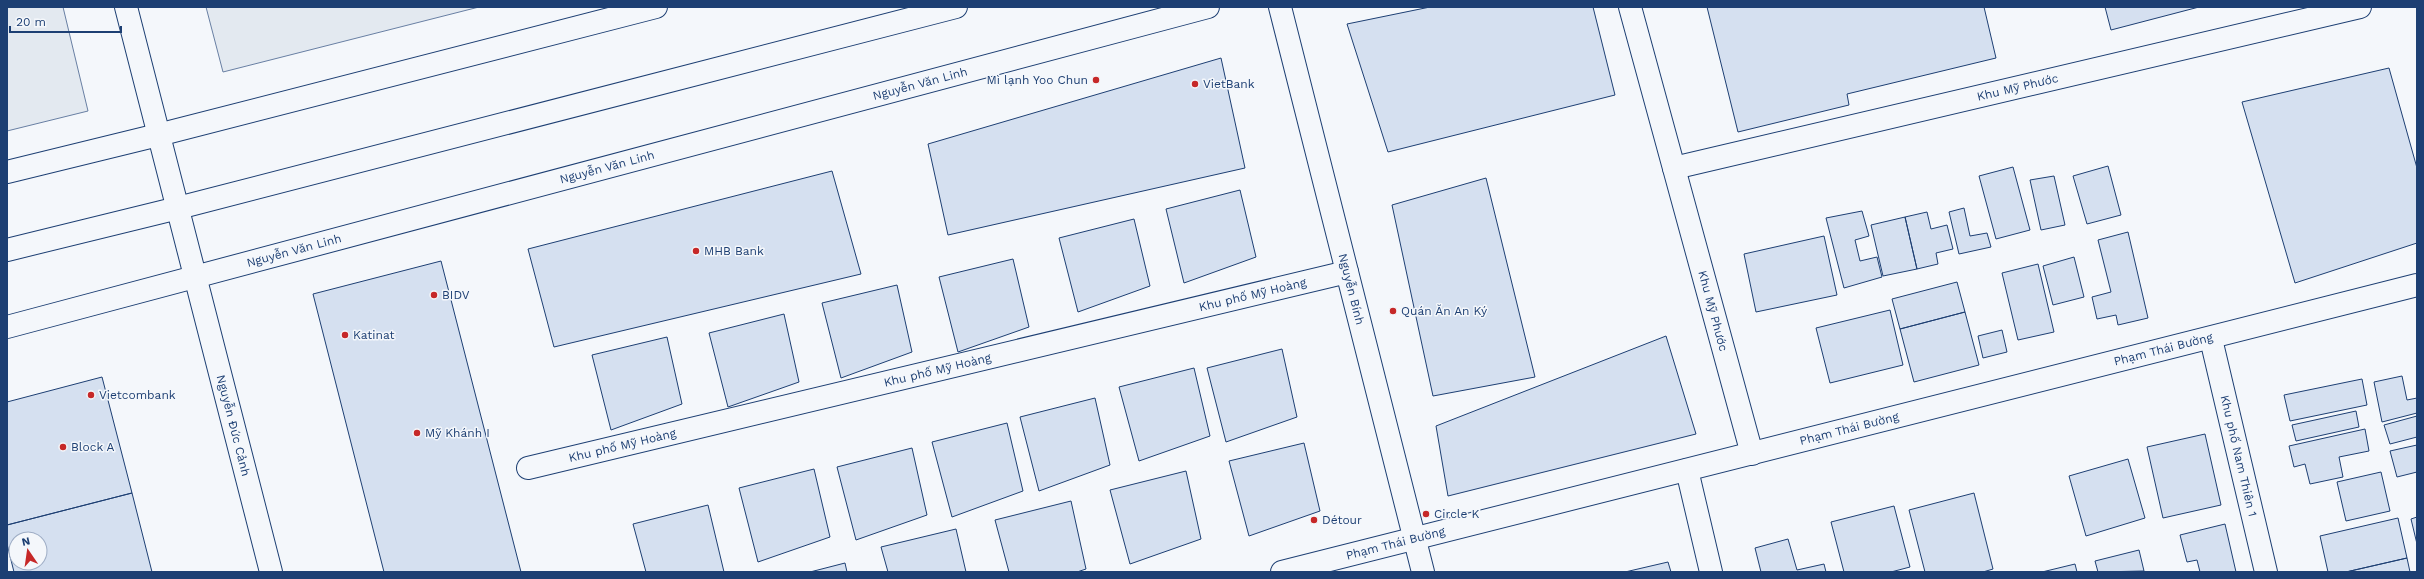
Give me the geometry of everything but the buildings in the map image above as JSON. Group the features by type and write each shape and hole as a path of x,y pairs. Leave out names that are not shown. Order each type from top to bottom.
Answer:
{"main road":[{"name":"Nguyễn Đức Cảnh","path":"126,7 271,572"},
{"path":"7,172 158,135 656,7"},
{"path":"7,250 178,208 956,7"},
{"name":"Nguyễn Văn Linh","path":"7,327 196,278 1208,7"},
{"name":"Nguyễn Bính","path":"1280,7 1423,572"},
{"name":"Khu Mỹ Phước","path":"1630,7 1752,454"},
{"name":"Khu Mỹ Phước","path":"1674,168 2360,7"},
{"name":"Khu phố Mỹ Hoàng","path":"528,468 1346,272"},
{"name":"Phạm Thái Bường","path":"1282,572 2211,339 2417,285"},
{"name":"Khu phố Nam Thiên 1","path":"2211,339 2266,572"},
{"path":"1687,470 1711,572"}],"shaded area":[{"path":"7,7 63,7 88,111 7,131"},
{"path":"206,7 479,7 223,72"}],"place":[{"name":"Mì lạnh Yoo Chun","path":"1096,80"},
{"name":"VietBank","path":"1195,84"},
{"name":"MHB Bank","path":"696,251"},
{"name":"BIDV","path":"434,295"},
{"name":"Quán Ăn An Ký","path":"1393,311"},
{"name":"Katinat","path":"345,335"},
{"name":"Vietcombank","path":"91,395"},
{"name":"Mỹ Khánh I","path":"417,433"},
{"name":"Block A","path":"63,447"},
{"name":"Circle K","path":"1426,514"},
{"name":"Détour","path":"1314,520"}]}
